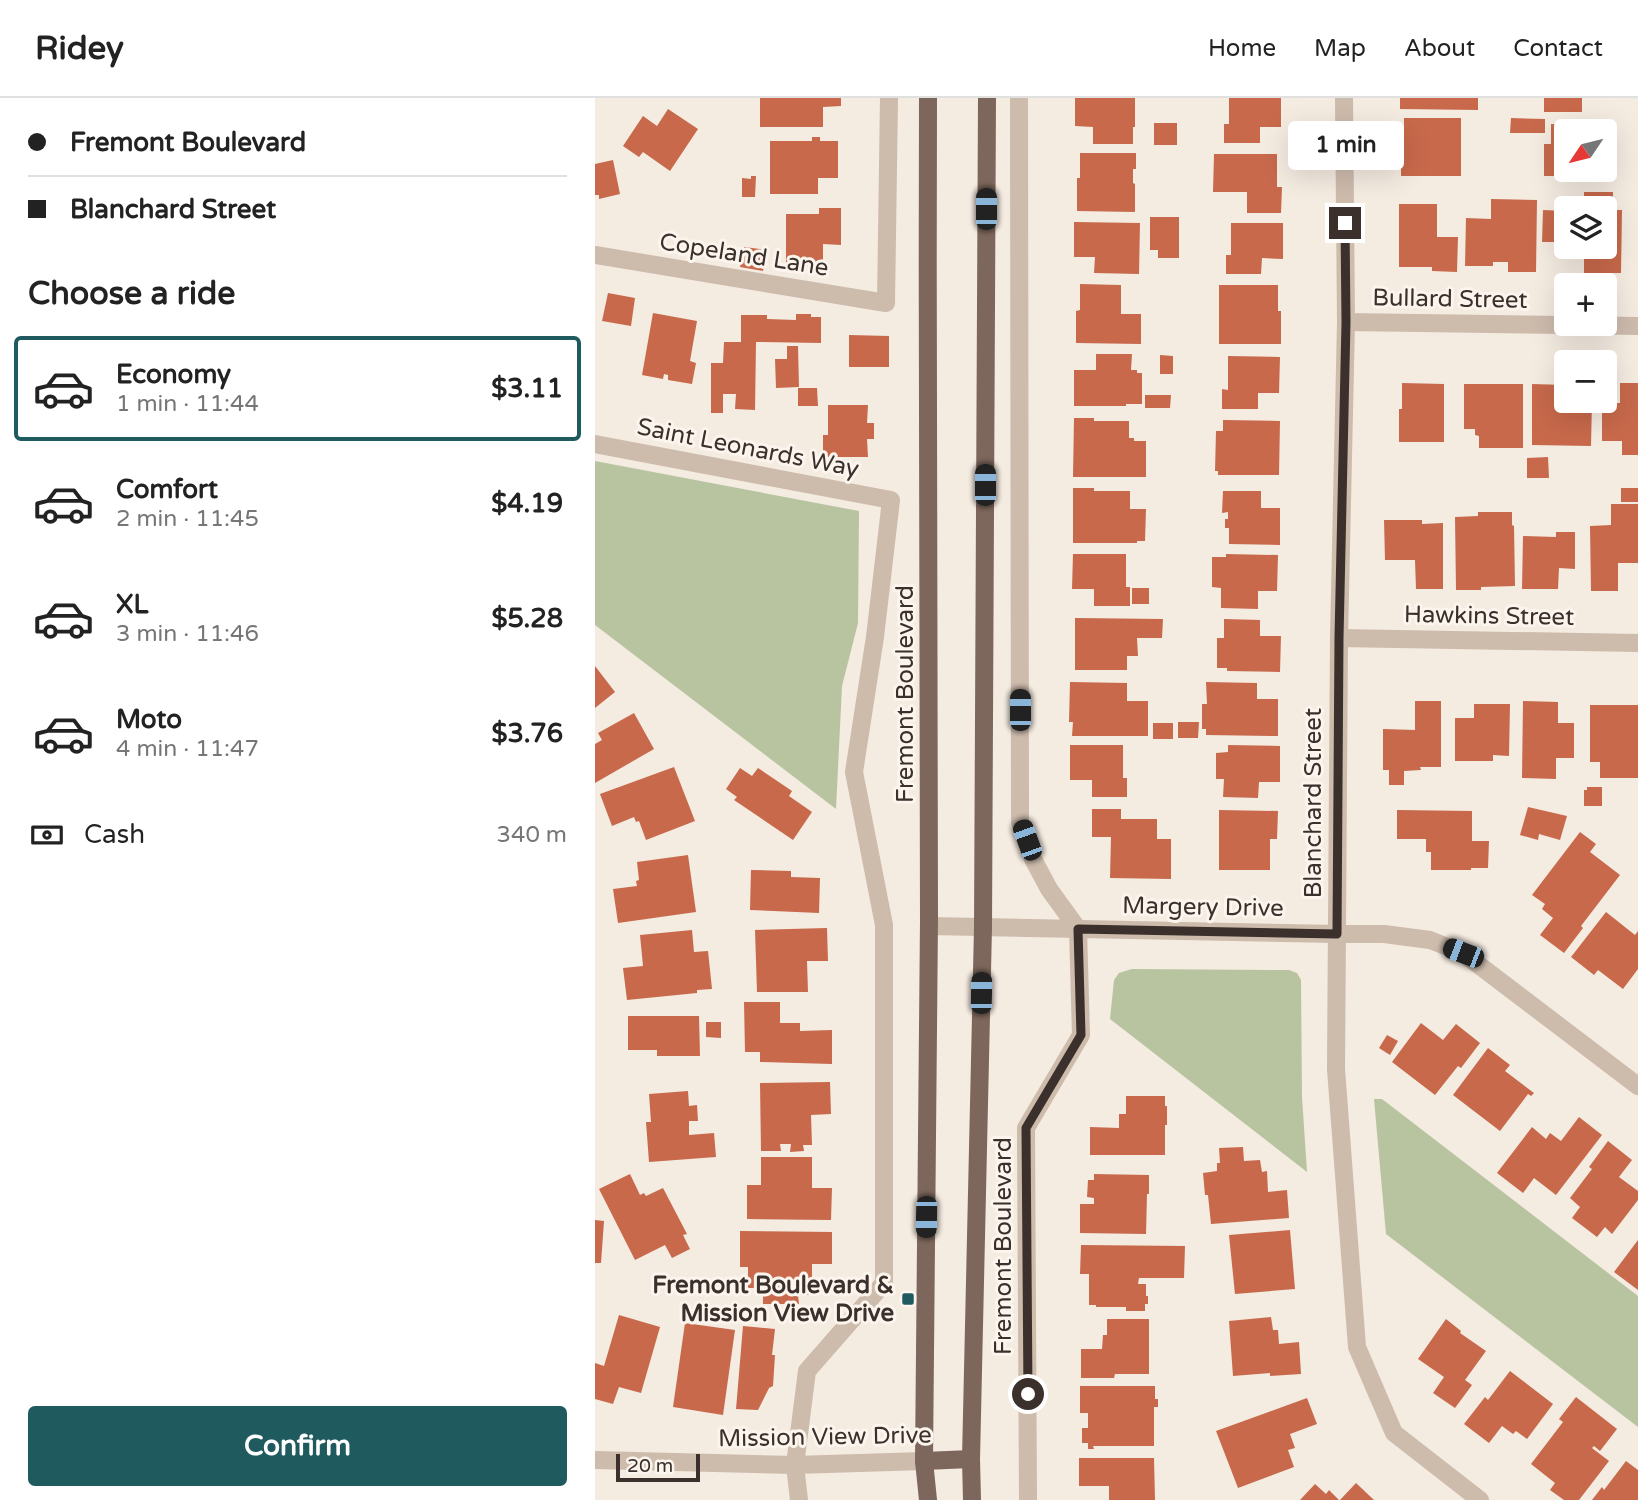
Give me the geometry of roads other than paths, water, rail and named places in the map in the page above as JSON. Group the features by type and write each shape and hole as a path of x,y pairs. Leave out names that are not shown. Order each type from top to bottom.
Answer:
{"main road":[{"name":"Fremont Boulevard","path":"928,98 929,926 924,1461 928,1500"},
{"name":"Fremont Boulevard","path":"972,1500 983,927 987,98"},
{"name":"Mission View Drive","path":"924,1461 971,1459"}],"street":[{"name":"Copeland Lane","path":"595,255 885,303 889,98"},
{"path":"1019,98 1020,822 1033,859 1049,889 1078,929"},
{"name":"Blanchard Street","path":"1345,98 1346,322 1339,638 1336,1069 1357,1347 1394,1433 1480,1500"},
{"name":"Bullard Street","path":"1346,322 1638,326"},
{"name":"Saint Leonards Way","path":"595,444 891,500"},
{"name":"Fremont Boulevard","path":"799,1500 795,1465 807,1371 884,1283 884,925 854,772 875,637 891,500"},
{"name":"Hawkins Street","path":"1339,638 1638,643"},
{"name":"Margery Drive","path":"929,926 1384,934 1430,940 1463,953 1638,1086"},
{"name":"Fremont Boulevard","path":"1028,1500 1026,1128 1081,1035 1078,929"},
{"name":"Mission View Drive","path":"595,1460 795,1465 924,1461"}],"place":[{"name":"Fremont Boulevard & Mission View Drive","path":"908,1299"}]}
